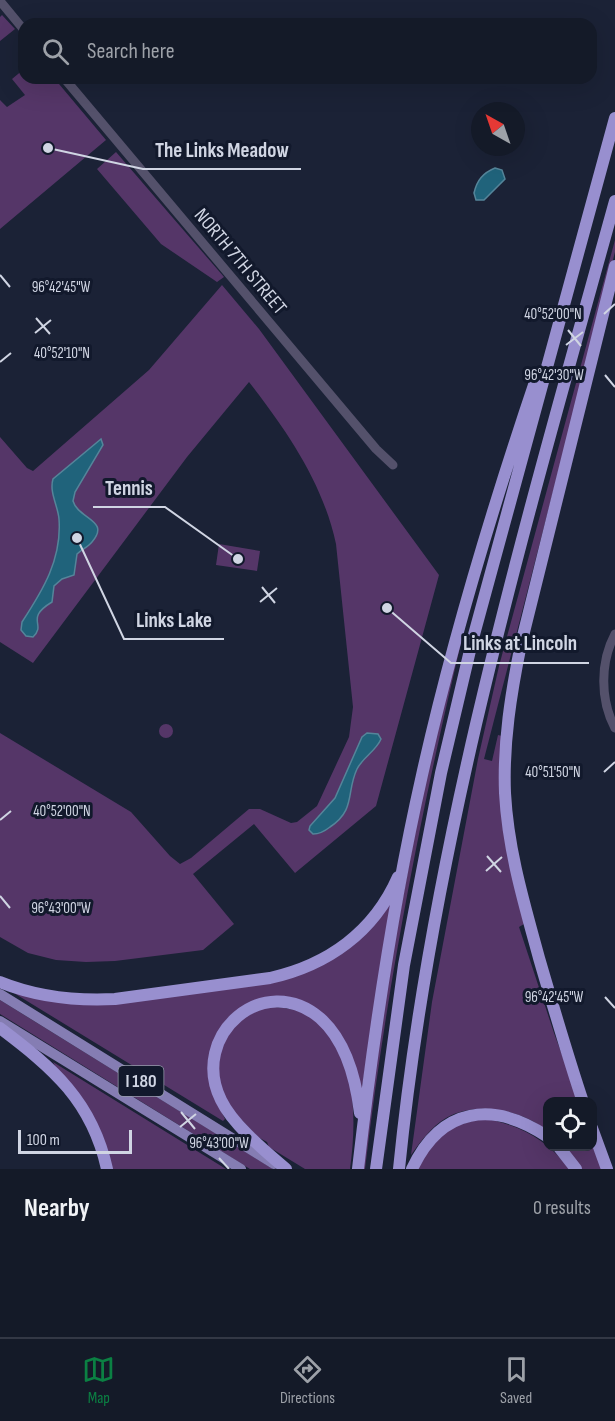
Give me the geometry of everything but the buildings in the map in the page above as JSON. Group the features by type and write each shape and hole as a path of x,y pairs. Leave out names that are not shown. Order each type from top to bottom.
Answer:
{"highway":[{"path":"376,1169 404,964 441,773 472,642 615,118"},
{"path":"399,1169 419,1014 444,868 461,789 503,610 615,201"},
{"path":"358,1169 375,1039 422,777 458,628 494,507 576,261"},
{"path":"582,1097 544,976 514,867 508,821 505,764 510,702 520,644 615,266"},
{"path":"0,982 48,996 93,1000 115,999 289,974 324,960 352,939 373,918 385,901 405,862"},
{"path":"284,1169 225,1107 213,1078 214,1056 220,1036 231,1021 253,1007 273,1003 293,1004 311,1012 326,1024 342,1049 354,1080 362,1140"},
{"path":"0,1028 38,1057 69,1087 98,1136 107,1169"},
{"path":"412,1169 426,1143 438,1131 463,1117 475,1115 503,1117 543,1134"},
{"path":"597,1142 607,1169"},
{"path":"562,1151 576,1169"}],"main road":[{"name":"I 180","path":"0,994 284,1169"},
{"name":"I 180","path":"0,1021 240,1169"}],"street":[{"path":"0,1 18,23"},
{"name":"NORTH 7TH STREET","path":"69,84 369,441 393,465"},
{"path":"615,634 606,659 604,676 605,702 615,728"}],"shaded area":[{"path":"2,15 15,29 0,41 0,17"},
{"path":"18,74 18,84 59,84 106,140 0,229 0,100 7,107 25,95 12,79"},
{"path":"116,152 224,277 217,282 161,244 97,169"},
{"path":"615,240 615,252 484,759 492,761 498,735 502,736 512,874 524,924 519,927 578,1097 543,1097 543,1128 524,1117 498,1110 484,1109 458,1113 446,1118 436,1126 411,1155 432,1002 478,759 499,666"},
{"path":"222,285 259,329 439,575 376,806 295,873 254,824 193,874 234,924 203,950 115,961 86,962 56,960 28,953 0,937 0,733 131,812 180,864 191,858 249,809 260,809 291,823 297,822 317,806 349,737 353,707 336,544 330,522 302,458 277,419 249,382 187,457 33,663 0,642 0,437 27,468 33,471 149,370"},
{"path":"219,544 260,551 257,571 216,565"},
{"path":"467,618 421,823 395,961 365,1169 361,1169 389,972 430,752"},
{"path":"166,724 171,726 173,731 171,736 166,738 161,736 159,731 161,726"},
{"path":"391,901 362,1088 360,1088 354,1064 297,1000 245,1010 233,1013 225,1021 213,1043 210,1054 212,1086 225,1119 223,1121 9,990 71,1001 310,968"},
{"path":"0,1000 273,1169 250,1169 0,1014"},
{"path":"275,1007 295,1010 307,1015 324,1028 345,1064 353,1106 350,1169 305,1169 269,1147 267,1142 258,1137 235,1113 224,1097 219,1080 218,1054 235,1023 261,1008"},
{"path":"53,1062 226,1169 109,1169"},
{"path":"481,1118 507,1124 541,1141 543,1151 553,1151 569,1169 417,1169 422,1158 444,1130"},
{"path":"568,1151 594,1151 603,1169 581,1169"}],"water":[{"path":"495,168 502,170 505,179 484,200 476,200 474,193 477,184 487,172"},
{"path":"101,439 103,445 75,492 73,501 81,512 96,524 97,535 77,554 74,575 62,579 54,586 52,602 37,617 37,632 33,637 26,636 21,630 22,622 50,574 57,547 59,519 52,489 53,479"},
{"path":"367,733 378,734 381,739 357,769 344,814 326,830 313,834 309,830 310,826 335,798 362,737"}],"place":[{"name":"The Links Meadow","path":"48,148"},
{"name":"Links Lake","path":"77,538"},
{"name":"Tennis","path":"238,559"},
{"name":"Links at Lincoln","path":"387,608"}]}
